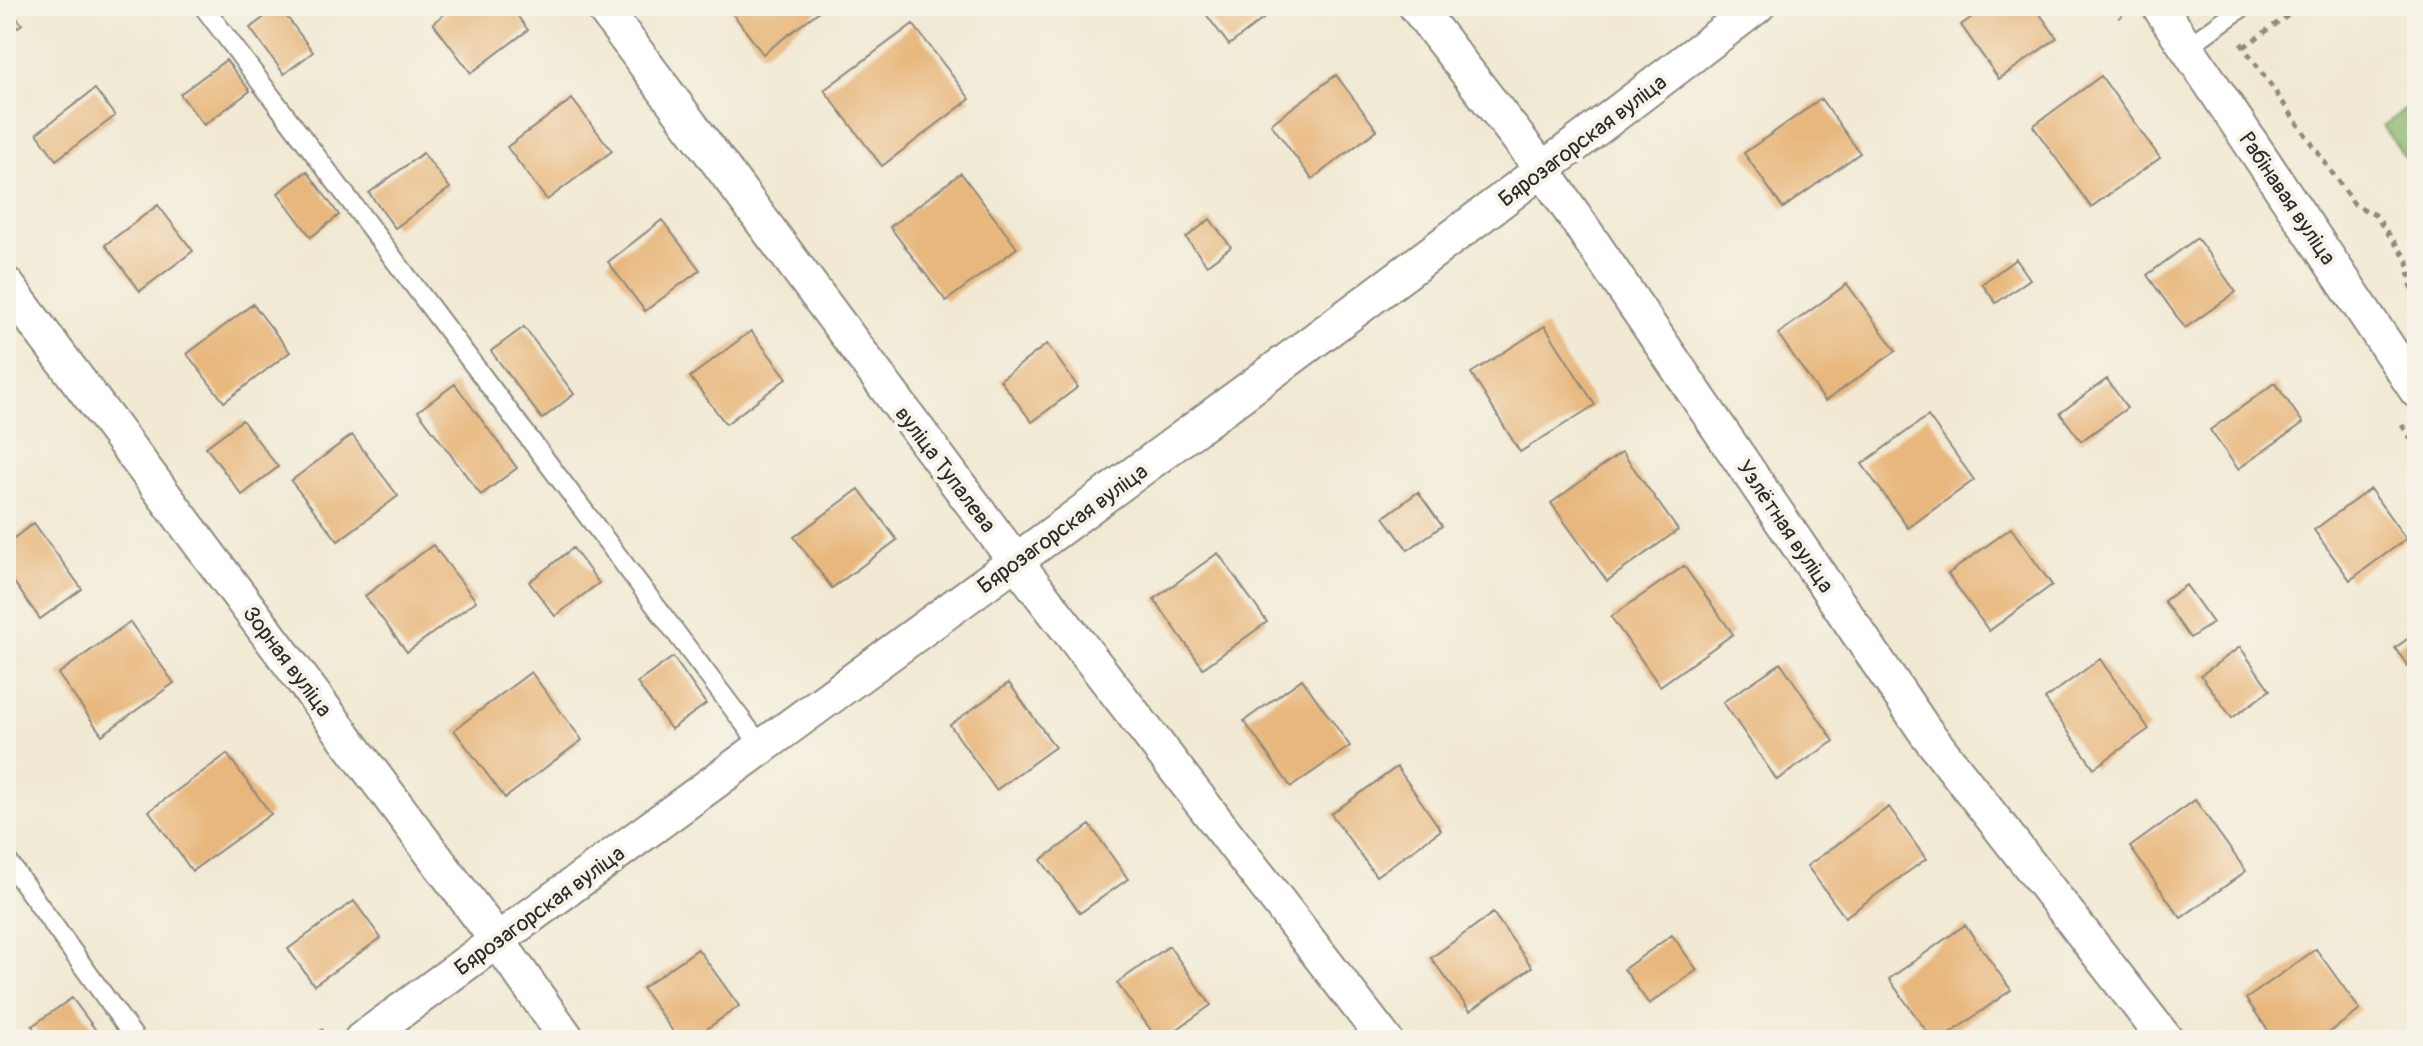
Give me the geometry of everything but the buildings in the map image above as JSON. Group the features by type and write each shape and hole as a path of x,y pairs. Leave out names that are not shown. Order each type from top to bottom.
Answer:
{"street":[{"name":"вуліца Тупалева","path":"602,6 1016,562 1385,1040"},
{"name":"Узлётная вуліца","path":"1416,6 1543,170 1925,731 2166,1040"},
{"name":"Бярозагорская вуліца","path":"361,1040 1016,562 1543,170 1757,6"},
{"name":"Рабінавая вуліца","path":"2159,6 2417,391"},
{"name":"Зорная вуліца","path":"6,284 497,940 568,1040"}],"lane":[{"path":"203,6 762,747"},
{"path":"2187,47 2244,6"},
{"path":"6,859 136,1040"}],"path":[{"path":"2244,47 2301,6"},
{"path":"2225,20 2354,204 2375,215 2408,261 2411,285 2417,294"}],"green space":[{"path":"2417,101 2417,175 2383,126"}]}
